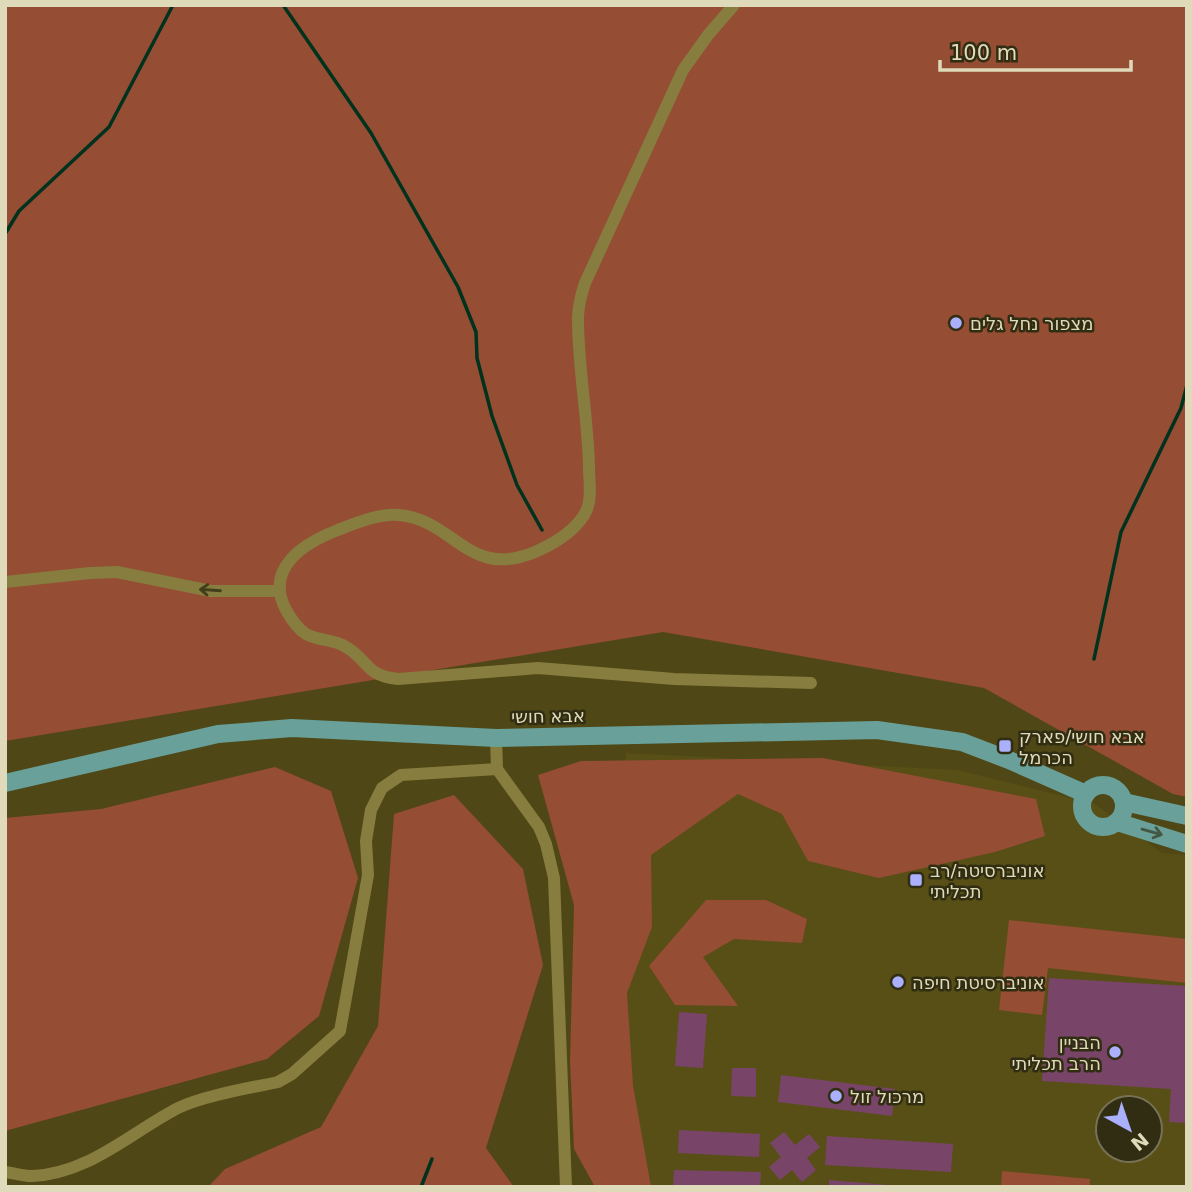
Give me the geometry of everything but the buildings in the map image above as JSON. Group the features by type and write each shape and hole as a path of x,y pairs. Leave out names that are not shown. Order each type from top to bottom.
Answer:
{"main road":[{"name":"אבא חושי","path":"5,783 218,734 292,728 496,738 877,730 962,742 1086,794"},
{"path":"1117,822 1123,813 1124,802 1118,791 1107,785 1095,786 1083,799 1083,812 1091,823 1101,827 1117,822 1187,844"},
{"path":"1124,802 1187,816"}],"street":[{"path":"734,5 683,70 585,283 578,317 588,436 589,496 587,509 580,521 549,546 518,559 494,560 474,554 436,528 414,517 397,514 378,517 335,531 303,547 281,576 278,591 299,629 309,635 345,646 366,666 385,677 398,679 538,667 674,679 811,683"},
{"path":"5,582 117,572 211,591 278,591"},
{"path":"496,738 496,769 539,827 554,878 566,1187"},
{"path":"5,1172 31,1182 70,1170 97,1158 181,1107 278,1082 318,1054 340,1031 368,875 366,841 371,810 382,788 401,775 496,769"}],"shaded area":[{"path":"5,5 1187,5 1187,797 1173,794 984,688 663,632 5,741"},
{"name":"אוניברסיטת חיפה","path":"626,753 957,770 1095,804 1162,853 1187,855 1187,1187 596,1187"},
{"path":"823,758 1036,799 1045,836 995,852 879,878 808,861 782,814 738,794 651,855 652,927 627,993 633,1085 651,1187 595,1187 574,1149 570,1062 574,905 538,775 581,761"},
{"path":"275,767 331,791 358,878 319,1016 267,1059 5,1131 5,818 101,809"},
{"path":"454,795 523,869 543,965 486,1148 514,1187 208,1187 225,1169 321,1127 378,1026 394,814"},
{"path":"706,900 766,900 807,919 802,943 734,939 703,957 738,1006 675,1005 649,966"},
{"path":"1009,920 1187,939 1187,983 1048,968 1042,1015 999,1010"},
{"path":"1002,1171 1090,1179 1090,1187 1001,1187"}],"waterway":[{"path":"5,234 19,211 109,127 173,5"},
{"path":"283,5 371,133 458,287 476,332 477,358 492,416 517,485 542,530"},
{"path":"1094,659 1121,532 1181,408 1187,385"},
{"path":"421,1187 432,1159"}],"place":[{"name":"מצפור נחל גלים","path":"956,323"},
{"name":"אבא חושי/פארק הכרמל","path":"1005,746"},
{"name":"אוניברסיטה/רב תכליתי","path":"916,880"},
{"name":"אוניברסיטת חיפה","path":"898,982"},
{"name":"הבניין הרב תכליתי","path":"1115,1052"},
{"name":"מרכול זול","path":"836,1096"}]}
